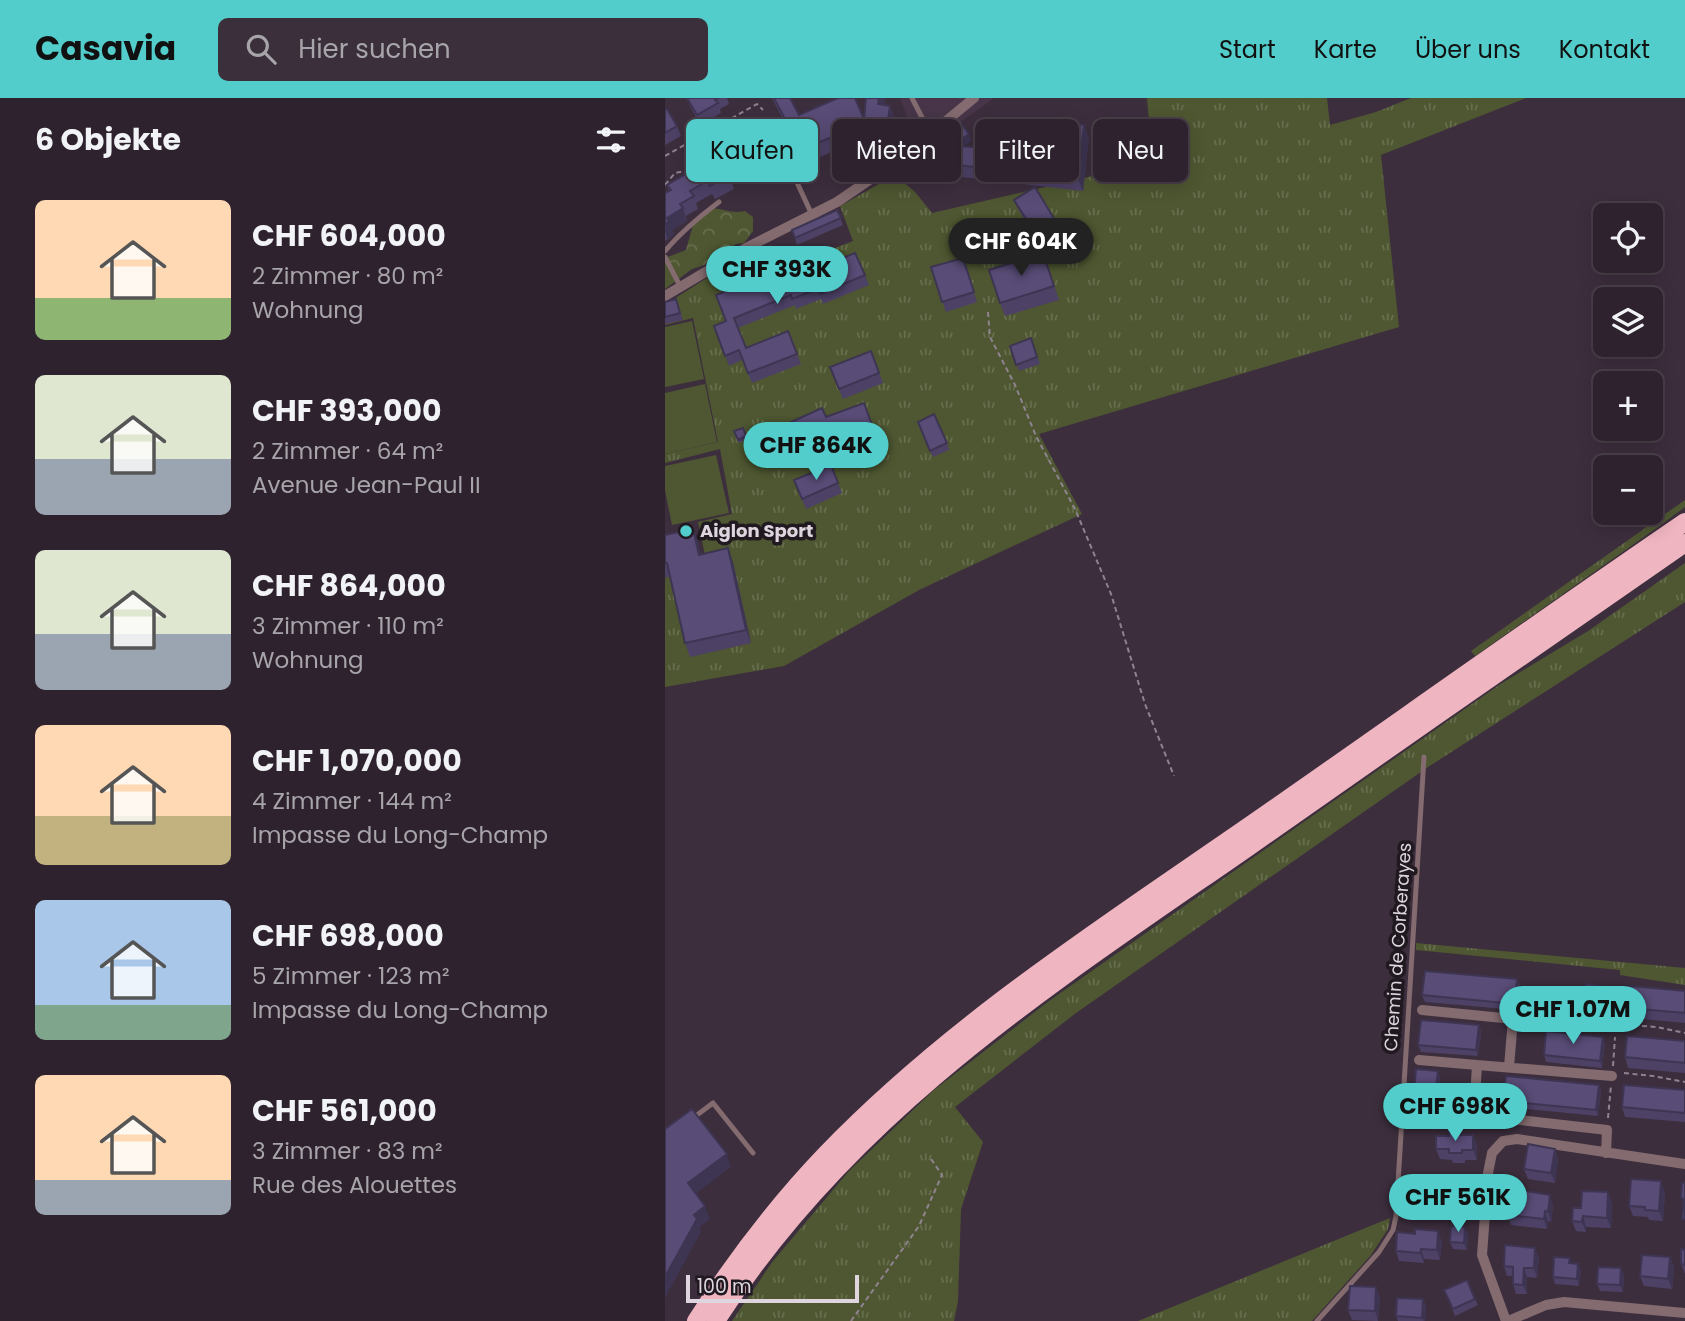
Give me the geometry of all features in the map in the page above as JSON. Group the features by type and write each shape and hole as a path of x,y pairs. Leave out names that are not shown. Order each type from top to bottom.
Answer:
{"highway":[{"path":"696,1321 744,1251 804,1178 870,1111 941,1049 1095,934 1685,523"},
{"path":"716,1321 757,1261 816,1189 882,1123 951,1062 1124,933 1685,545"}],"street":[{"path":"948,119 974,98"},
{"path":"665,296 746,248 837,202 866,182"},
{"path":"1423,1010 1616,1027"},
{"path":"1509,1067 1513,1019"},
{"path":"1419,1059 1612,1076"},
{"path":"1474,1115 1477,1065"},
{"path":"1415,1108 1607,1130 1606,1153"},
{"path":"1685,1164 1517,1139 1503,1141 1492,1153 1488,1173 1482,1255 1507,1321 1546,1305 1564,1302 1685,1313"}],"lane":[{"path":"912,98 922,119"},
{"path":"797,182 812,215"},
{"path":"680,286 665,254 675,238 719,202"},
{"name":"Chemin de Corberayes","path":"1317,1321 1379,1252 1393,1230 1396,1216 1424,757"},
{"path":"1546,1021 1550,990"},
{"path":"684,1124 713,1103 753,1153"}],"path":[{"path":"730,119 757,104 762,108 765,119"},
{"path":"665,156 686,144"},
{"path":"665,185 675,173 686,171"},
{"path":"988,312 990,337 1015,385 1036,436 1075,509 1111,594 1146,704 1174,776"},
{"path":"1616,1027 1629,1024 1685,1033"},
{"path":"1612,1076 1625,1073 1644,1074 1685,1082"},
{"path":"851,1321 919,1226 942,1175 931,1160"}],"shaded area":[{"path":"900,98 994,98 961,122 961,119 908,119"}],"green space":[{"path":"1147,98 1327,98 1330,125 1376,112 1411,98 1526,98 1381,155 1399,327 1039,434 1082,514 919,590 784,666 665,687 665,575 707,565 698,522 732,514 720,449 665,463 665,454 718,442 693,318 665,325 666,304 707,278 771,245 783,268 853,241 840,206 883,182 903,182 932,213 1067,182 1079,182 1079,179 1093,176 1093,182 1188,182 1188,119 1149,119"},
{"path":"711,208 732,212 745,211 753,217 753,231 744,243 736,244 713,262 692,269 665,289 665,258 686,250 693,225"},
{"path":"692,321 704,379 665,387 665,327"},
{"path":"705,384 717,442 665,454 665,393"},
{"path":"716,455 729,513 672,525 665,490 665,466"},
{"path":"1685,500 1685,507 1663,523 1663,516"},
{"path":"1650,525 1661,525 1475,656 1471,651"},
{"path":"1685,563 1685,602 1428,767 1076,1013 955,1107 983,1142 961,1209 958,1301 954,1321 732,1321 773,1261 849,1171 934,1090 1049,1001 1499,685 1588,631"},
{"path":"1416,943 1685,968 1685,985 1620,975 1620,970 1416,950"},
{"path":"1390,1218 1388,1229 1371,1255 1312,1321 1138,1321"}],"building":[{"path":"687,98 718,98 715,100 718,103 697,115"},
{"path":"774,98 790,98 799,115 838,98 855,98 864,119 832,119 832,143 829,138 818,143 818,119 785,119"},
{"path":"866,98 879,98 878,104 890,106 888,119 864,119"},
{"path":"667,109 677,126 665,133 665,110"},
{"path":"961,124 969,134 961,140"},
{"path":"1079,124 1084,125 1079,170"},
{"path":"961,146 975,147 975,167 961,166"},
{"path":"686,174 686,182 705,182 690,191 694,196 680,204 683,208 667,218 669,221 665,225 665,193 671,190 667,185"},
{"path":"1035,187 1061,230 1076,223 1082,234 1055,246 1043,221 1032,228 1014,200"},
{"path":"837,210 841,218 795,238 792,230"},
{"path":"855,253 865,275 820,294 817,289 792,299 791,295 734,318 746,348 788,331 797,354 748,373 739,350 725,356 714,326 726,321 716,295 780,270 779,267 797,260 803,274"},
{"path":"1043,253 1054,286 1000,303 989,270"},
{"path":"963,258 974,292 942,302 931,267"},
{"path":"676,299 680,313 665,317 665,302"},
{"path":"1031,338 1037,357 1016,365 1010,346"},
{"path":"871,351 879,373 839,389 830,367"},
{"path":"864,403 877,439 847,450 839,429 790,450 780,427 822,408 826,417"},
{"path":"934,414 947,443 930,451 918,422"},
{"path":"743,428 746,436 738,440 734,431"},
{"path":"831,465 838,483 802,499 794,480"},
{"path":"693,529 699,555 728,548 746,630 685,643 665,563 665,535"},
{"path":"1425,971 1517,979 1515,1004 1422,995"},
{"path":"1586,984 1607,987 1604,1011 1583,1009"},
{"path":"1630,986 1685,991 1685,1013 1628,1008"},
{"path":"1421,1020 1479,1025 1476,1050 1418,1045"},
{"path":"1546,1031 1603,1037 1600,1061 1544,1055"},
{"path":"1627,1036 1685,1041 1685,1063 1625,1057"},
{"path":"1416,1069 1438,1071 1435,1095 1414,1093"},
{"path":"1506,1076 1599,1085 1596,1110 1503,1101"},
{"path":"1624,1085 1685,1090 1685,1113 1622,1107"},
{"path":"692,1109 727,1154 688,1183 705,1206 694,1215 697,1219 665,1277 665,1129"},
{"path":"1449,1132 1473,1135 1473,1150 1449,1153 1449,1149 1436,1149 1436,1136 1449,1136"},
{"path":"1528,1144 1555,1149 1551,1173 1524,1169"},
{"path":"1430,1176 1462,1184 1460,1200 1455,1199 1454,1207 1417,1204 1418,1196 1414,1196 1416,1178 1430,1179"},
{"path":"1631,1179 1661,1181 1659,1211 1629,1206"},
{"path":"1682,1183 1685,1183 1685,1219 1682,1219"},
{"path":"1506,1190 1550,1195 1548,1212 1545,1211 1544,1219 1507,1215 1508,1209 1504,1208"},
{"path":"1582,1191 1608,1192 1607,1218 1583,1216 1582,1222 1572,1221 1573,1208 1581,1208"},
{"path":"1451,1226 1465,1227 1464,1243 1450,1242"},
{"path":"1415,1229 1438,1231 1437,1250 1421,1249 1420,1253 1396,1251 1397,1232 1415,1234"},
{"path":"1505,1245 1535,1248 1534,1268 1524,1268 1523,1285 1513,1284 1513,1267 1504,1266"},
{"path":"1681,1249 1685,1250 1685,1265 1681,1264"},
{"path":"1642,1255 1670,1257 1668,1279 1640,1276"},
{"path":"1554,1257 1570,1258 1569,1263 1578,1264 1577,1279 1553,1277"},
{"path":"1598,1267 1621,1268 1620,1285 1597,1284"},
{"path":"1467,1280 1475,1299 1453,1309 1444,1290"},
{"path":"1350,1286 1376,1287 1375,1311 1348,1310"},
{"path":"1397,1298 1423,1299 1422,1318 1396,1316"}],"place":[{"name":"Aiglon Sport","path":"686,531"}]}
